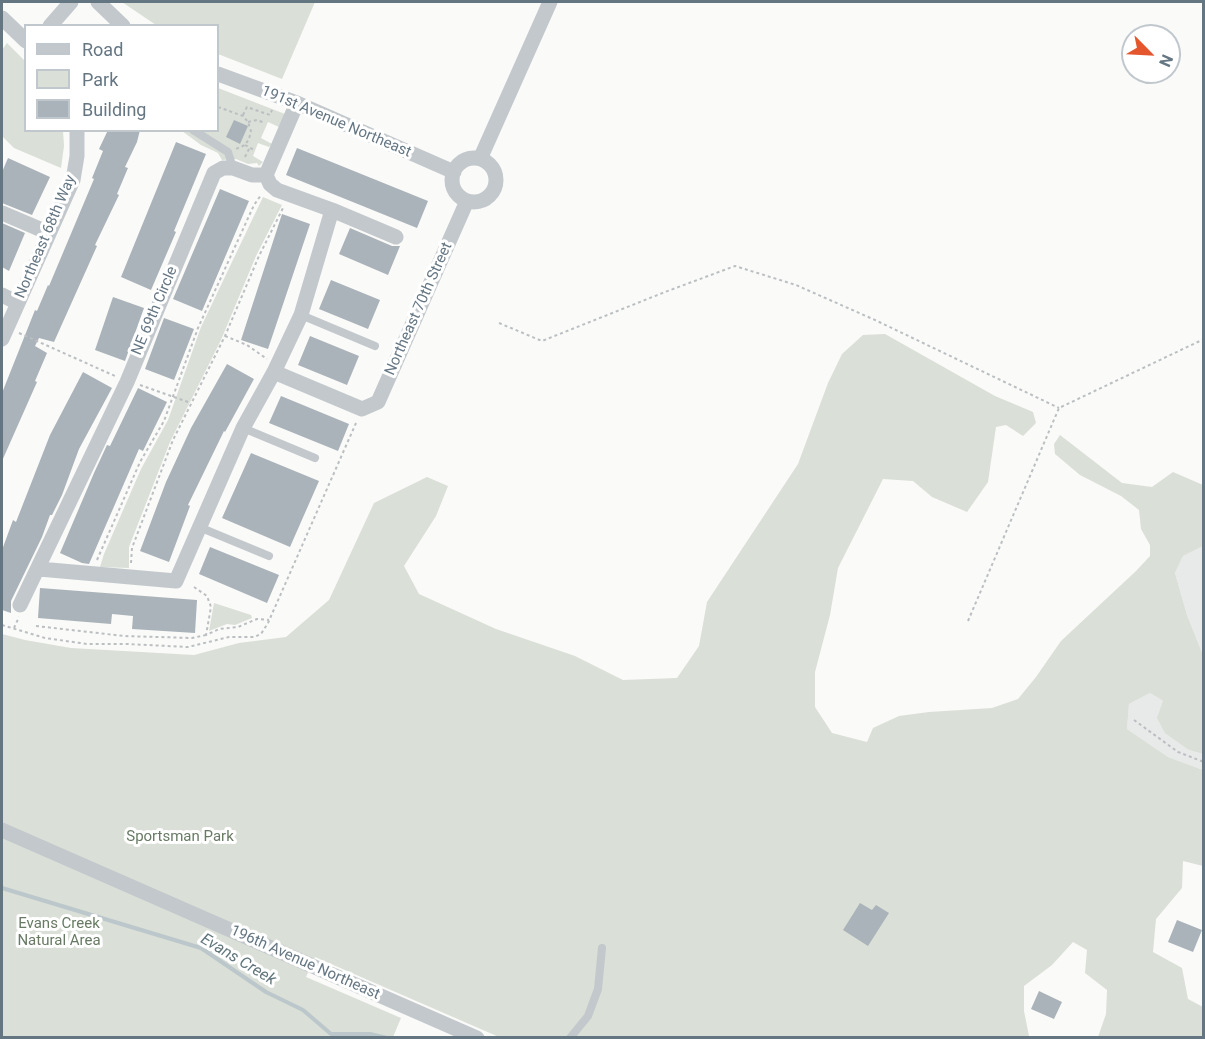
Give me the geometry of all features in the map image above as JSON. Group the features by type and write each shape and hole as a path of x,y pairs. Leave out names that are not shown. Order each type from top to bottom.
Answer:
{"street":[{"path":"52,24 71,2"},
{"path":"98,2 121,24"},
{"path":"480,159 550,2"},
{"path":"2,18 24,39"},
{"name":"191st Avenue Northeast","path":"219,74 297,103 454,172"},
{"path":"297,103 266,175 270,184 289,195 396,237"},
{"name":"Northeast 68th Way","path":"2,339 73,180 77,156 77,132"},
{"path":"480,159 494,171 495,183 490,194 480,201 467,201 457,194 452,177 465,160 480,159"},
{"name":"NE 69th Circle","path":"20,605 127,382 214,173 223,168 233,168"},
{"path":"233,168 252,175 266,175"},
{"name":"Northeast 70th Street","path":"360,413 378,402 467,201"},
{"path":"39,569 177,581 243,428 301,315 332,210"},
{"path":"2,213 49,233"},
{"path":"2,295 18,303"},
{"path":"276,367 360,413"},
{"name":"196th Avenue Northeast","path":"2,830 477,1038"}],"lane":[{"path":"195,132 228,152 233,168"},
{"path":"301,315 375,346"},
{"path":"243,428 315,458"},
{"path":"199,527 269,556"},
{"path":"570,1038 588,1016 598,989 602,948"}],"path":[{"path":"219,107 243,116 248,122 250,131 245,145 235,149 223,148"},
{"path":"243,116 247,107 270,115 273,107"},
{"path":"248,122 257,120 265,123"},
{"path":"245,145 254,150"},
{"path":"92,574 140,462 164,421 198,328 261,195"},
{"path":"130,578 132,548 173,440 225,336 259,256 289,195"},
{"path":"499,322 542,341 735,266 796,285 1059,408"},
{"path":"19,333 127,382 192,403"},
{"path":"225,336 247,345 276,367"},
{"path":"968,621 1059,408 1203,339"},
{"path":"2,626 45,638 87,644 188,647 229,637 254,637 261,634 360,413"},
{"path":"195,587 207,596 211,607 206,635"},
{"path":"36,626 124,636 192,638 219,629 238,627 257,619 269,620"},
{"path":"1134,720 1178,752 1203,762"}],"shaded area":[{"path":"1203,546 1203,655 1187,615 1175,573 1183,556"},
{"path":"1150,693 1163,701 1189,750 1203,754 1203,770 1168,757 1127,729 1129,704"}],"green space":[{"path":"122,2 315,2 282,79 219,54 219,24 155,24"},
{"path":"7,43 24,60 24,132 63,132 61,168 14,148 2,136 2,50"},
{"path":"219,88 285,114 279,127 268,122 261,138 272,144 269,147 258,143 253,156 263,162 259,166 257,163 248,164 236,159 222,160 218,153 201,145 183,132 219,132"},
{"path":"263,197 282,205 256,256 221,340 170,442 129,547 129,568 100,567 141,469 168,420 201,327"},
{"name":"Sportsman Park","path":"885,334 995,396 1033,412 1036,423 1023,436 1006,425 996,427 988,482 967,512 932,497 913,481 883,479 838,568 830,615 815,672 815,707 832,733 867,742 873,728 899,716 992,708 1018,699 1061,641 1150,556 1150,545 1141,529 1139,510 1121,496 1080,475 1055,454 1054,444 1060,435 1122,483 1152,487 1173,472 1203,485 1203,546 1183,556 1175,573 1187,615 1203,655 1203,754 1189,750 1165,733 1157,718 1163,701 1150,693 1129,704 1127,729 1168,757 1203,770 1203,866 1183,861 1182,888 1156,919 1153,952 1182,968 1188,999 1203,1007 1203,1037 1098,1037 1106,1014 1107,990 1085,973 1087,950 1073,942 1052,965 1024,986 1024,1011 1029,1036 1035,1037 499,1037 315,957 306,977 401,1018 393,1037 2,1037 2,634 71,648 194,655 239,643 286,637 329,600 374,503 427,477 448,486 436,516 404,566 419,594 496,629 575,656 623,680 677,678 699,646 707,602 798,464 828,383 842,354 863,335"},
{"path":"214,603 251,615 252,618 209,631"}],"building":[{"path":"234,120 248,126 240,144 226,137"},
{"path":"107,132 140,132 125,167 128,168 117,194 119,195 54,342 39,338 35,346 47,353 35,381 37,382 2,461 2,393 35,310 37,311 49,286 94,179 92,178 103,151 99,149"},
{"path":"176,142 206,154 151,290 121,277"},
{"path":"297,148 428,201 417,228 286,175"},
{"path":"8,158 50,177 32,215 2,203 2,172"},
{"path":"220,189 249,201 202,311 173,299"},
{"path":"282,214 310,224 268,349 241,340"},
{"path":"2,223 25,233 9,271 2,267"},
{"path":"350,228 392,246 400,246 388,275 339,254"},
{"path":"331,280 380,300 368,329 319,309"},
{"path":"113,297 144,308 125,361 95,350"},
{"path":"164,318 194,329 174,380 145,369"},
{"path":"310,336 359,356 347,385 298,365"},
{"path":"227,364 254,379 224,431 188,505 190,506 169,562 140,551 166,482 191,428"},
{"path":"83,372 112,388 79,449 62,495 50,515 42,537 11,601 11,613 2,610 2,550 13,520 16,522 50,435"},
{"path":"138,388 167,402 143,451 139,449 89,564 82,563 60,553 107,445 110,446"},
{"path":"281,396 349,424 338,451 269,423"},
{"path":"251,453 319,481 290,547 222,518"},
{"path":"210,547 279,575 267,603 199,574"},
{"path":"40,588 197,600 195,633 132,629 133,616 112,614 111,624 38,618"},
{"path":"860,903 872,910 876,905 889,913 868,946 843,930"},
{"path":"1177,920 1202,930 1193,952 1168,942"},
{"path":"1039,991 1062,1002 1054,1019 1031,1009"}],"waterway":[{"name":"Evans Creek","path":"2,888 201,948 266,992 303,1010 331,1034 370,1034 387,1038"}],"park label":[{"name":"Evans Creek Natural Area","path":"59,932"}]}
